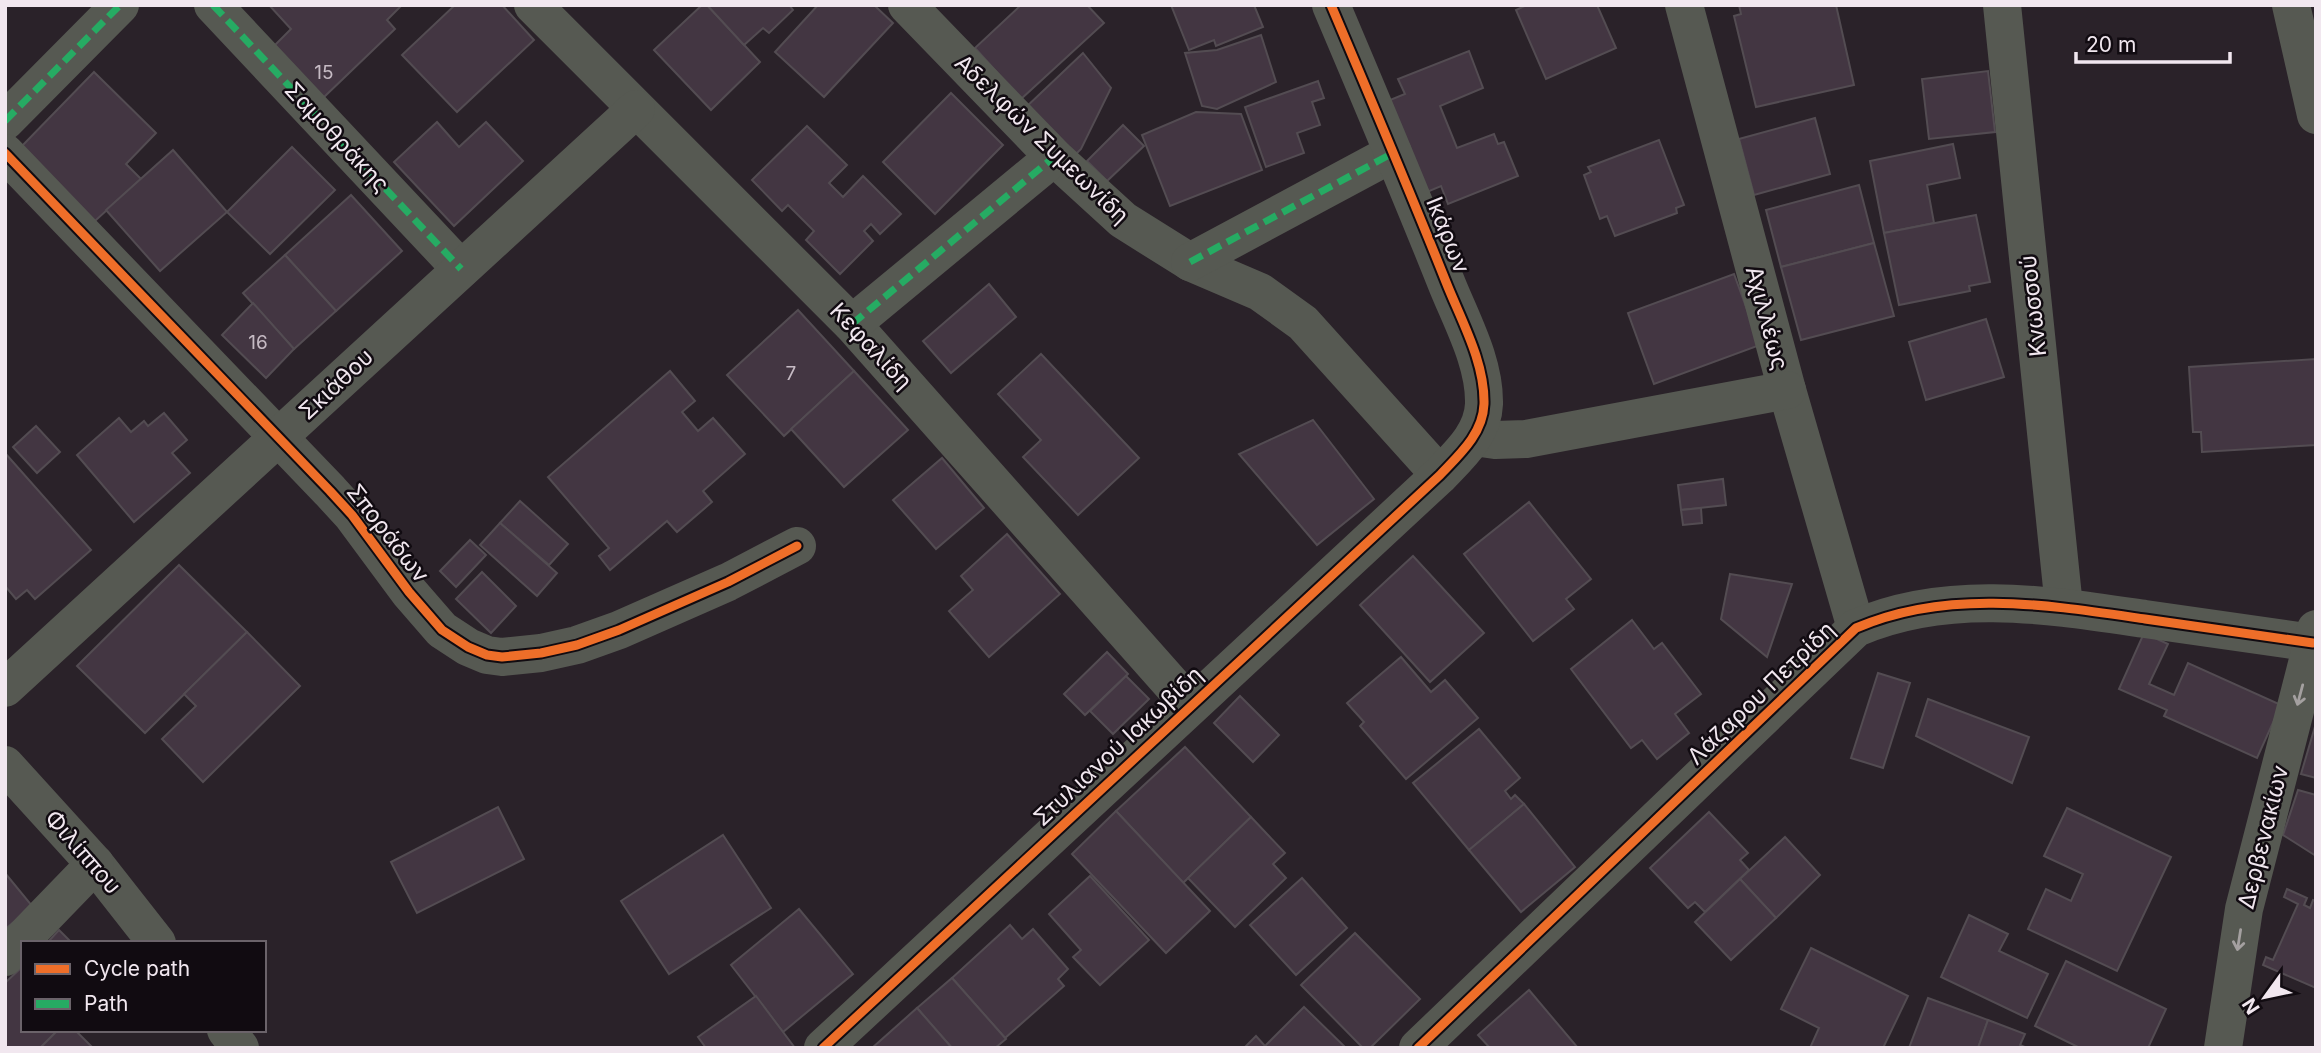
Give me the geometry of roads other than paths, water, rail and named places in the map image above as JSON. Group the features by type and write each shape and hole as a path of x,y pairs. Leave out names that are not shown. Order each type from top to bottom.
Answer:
{"street":[{"path":"5,121 120,5"},
{"name":"Σαμοθράκης","path":"213,5 461,269"},
{"name":"Κεφαλίδη","path":"533,5 852,324 1190,705"},
{"name":"Αδελφών Συμεωνίδη","path":"907,5 1054,156 1123,220 1190,262 1260,292 1303,323 1440,475"},
{"name":"Ικάρων","path":"1331,5 1478,362 1484,406 1474,437 1440,475"},
{"name":"Αχιλλέως","path":"1684,5 1787,390 1856,628"},
{"name":"Κνωσσού","path":"2002,5 2064,607"},
{"path":"2291,5 2316,116"},
{"name":"Σκιάθου","path":"5,688 636,109"},
{"name":"Σποράδων","path":"5,153 352,514 409,592 454,640 487,655 520,657 587,642 676,606 797,546"},
{"path":"1190,262 1393,153"},
{"path":"852,324 1054,156"},
{"path":"1474,437 1495,440 1526,439 1787,390"},
{"name":"Στυλιανού Ιακωβίδη","path":"823,1048 1440,475"},
{"name":"Λάζαρου Πετρίδη","path":"1418,1048 1856,628 1914,608 2029,604 2315,636"},
{"name":"Δερβενακίων","path":"2223,1048 2244,909 2315,636"},
{"name":"Φιλίππου","path":"5,765 95,864 155,941"},
{"path":"5,957 95,864"},
{"path":"228,1032 240,1048"}]}
